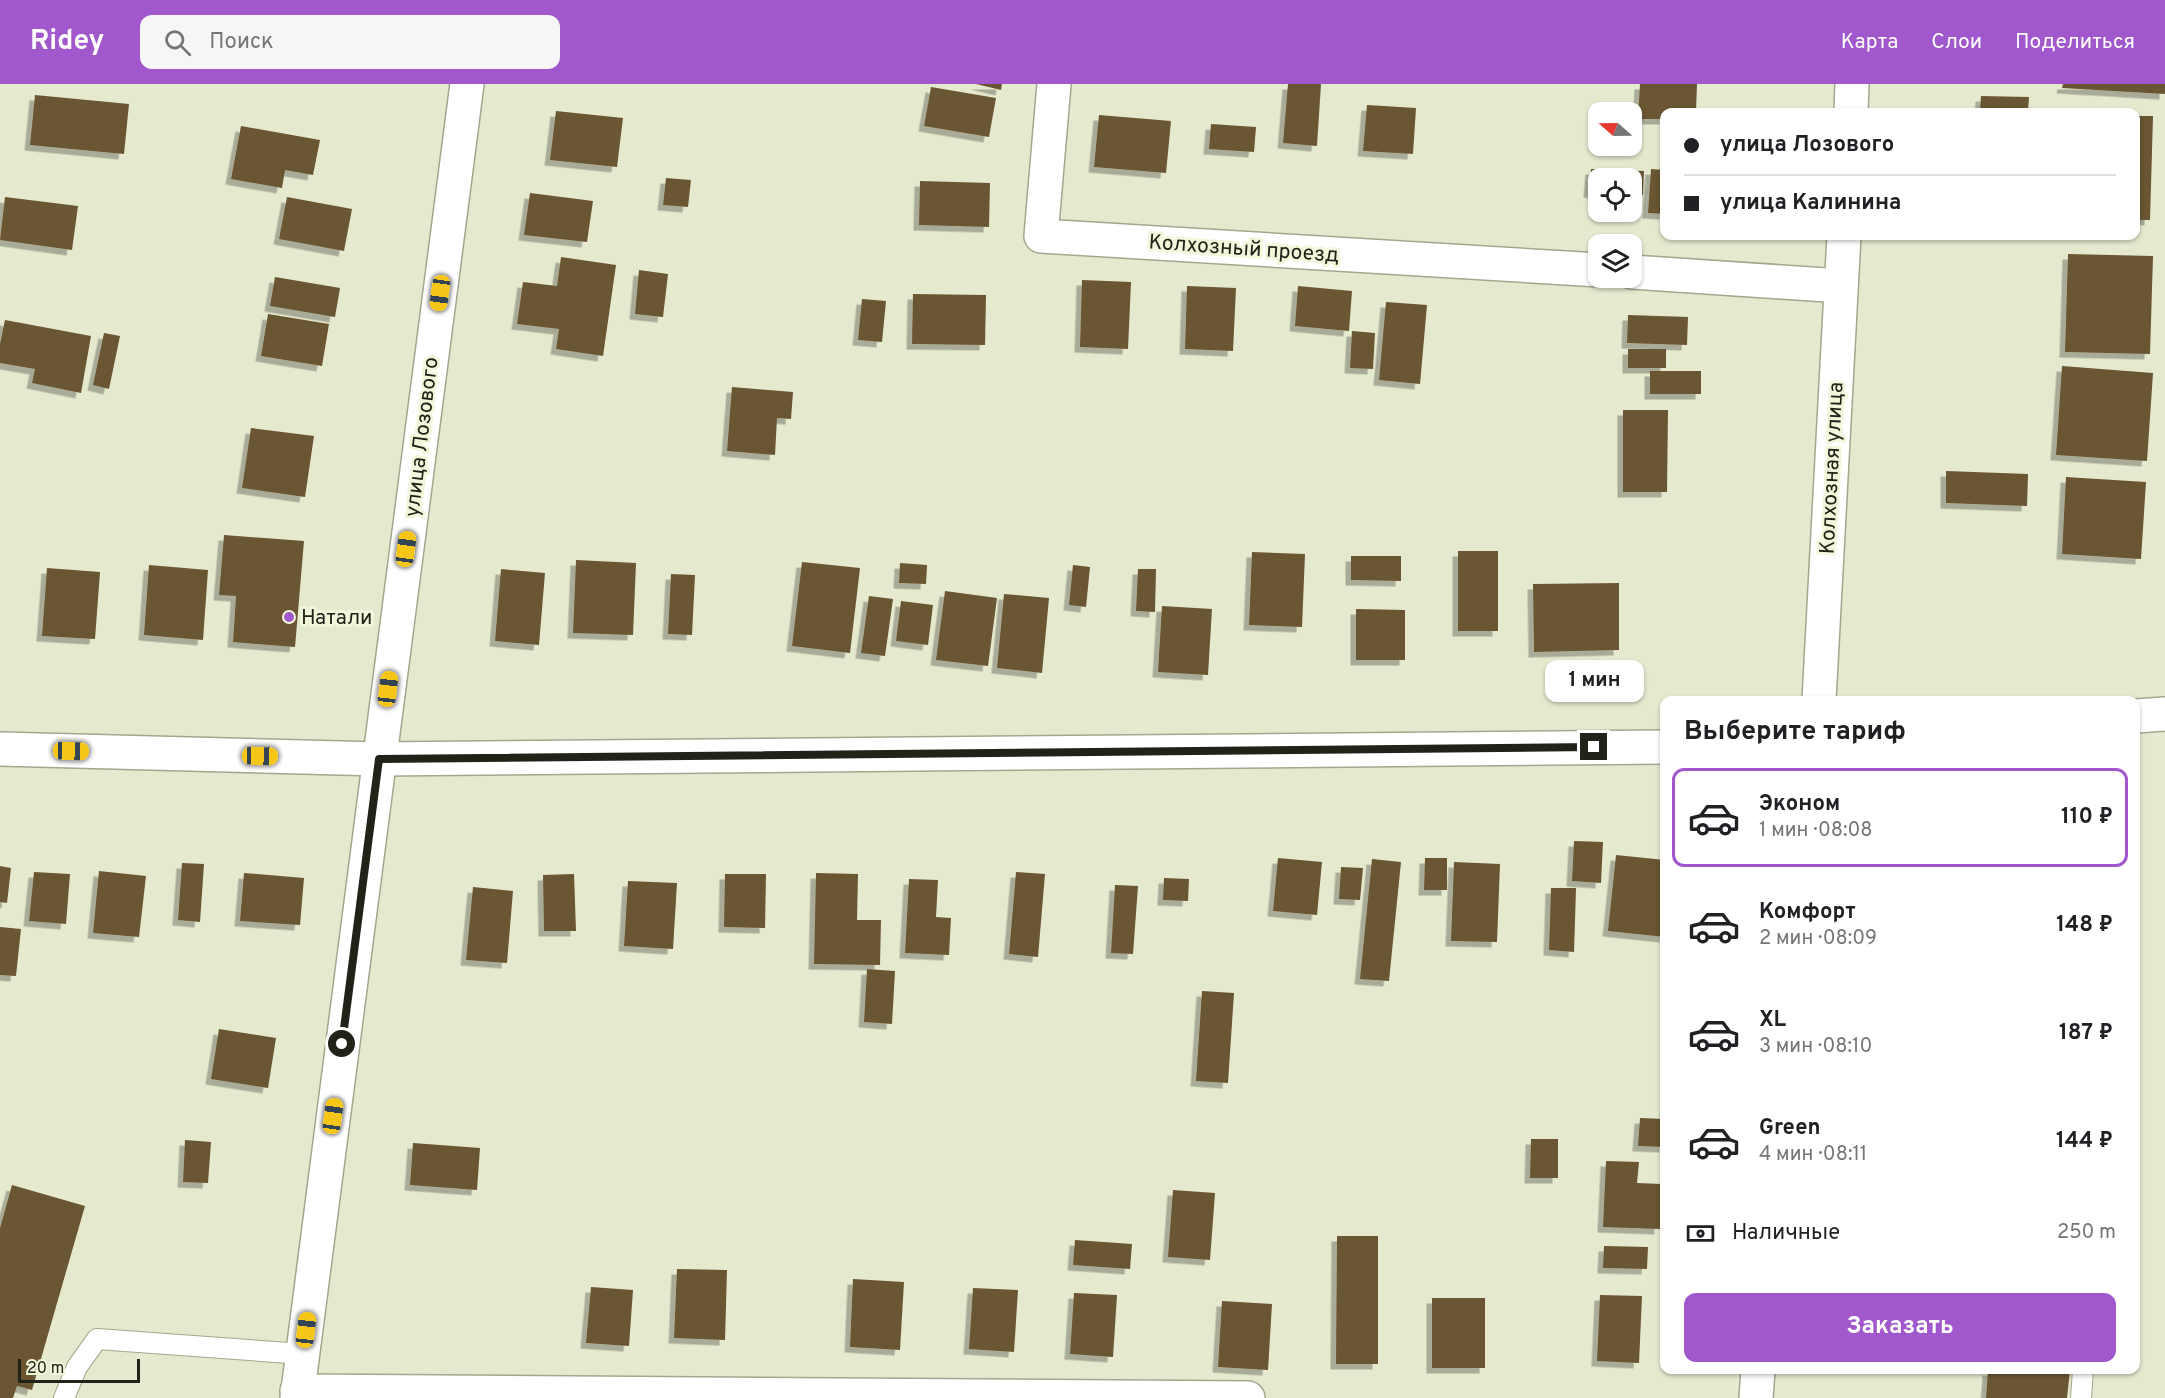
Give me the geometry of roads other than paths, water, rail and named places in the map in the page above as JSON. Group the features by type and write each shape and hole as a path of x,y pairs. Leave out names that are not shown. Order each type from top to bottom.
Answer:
{"street":[{"name":"улица Лозового","path":"297,1395 467,84"},
{"name":"Колхозный проезд","path":"1054,84 1041,236 1588,269"},
{"path":"1851,108 1852,84"},
{"name":"Колхозная улица","path":"1819,696 1844,240"},
{"path":"1642,274 1841,286"},
{"path":"2140,716 2165,714"},
{"path":"0,749 379,759 1660,747"},
{"path":"1756,1398 1758,1374"},
{"path":"297,1395 1248,1398"}],"lane":[{"path":"64,1398 77,1366 97,1339 303,1354"},
{"path":"2081,1398 2083,1374"}],"place":[{"name":"Натали","path":"289,617"}]}
